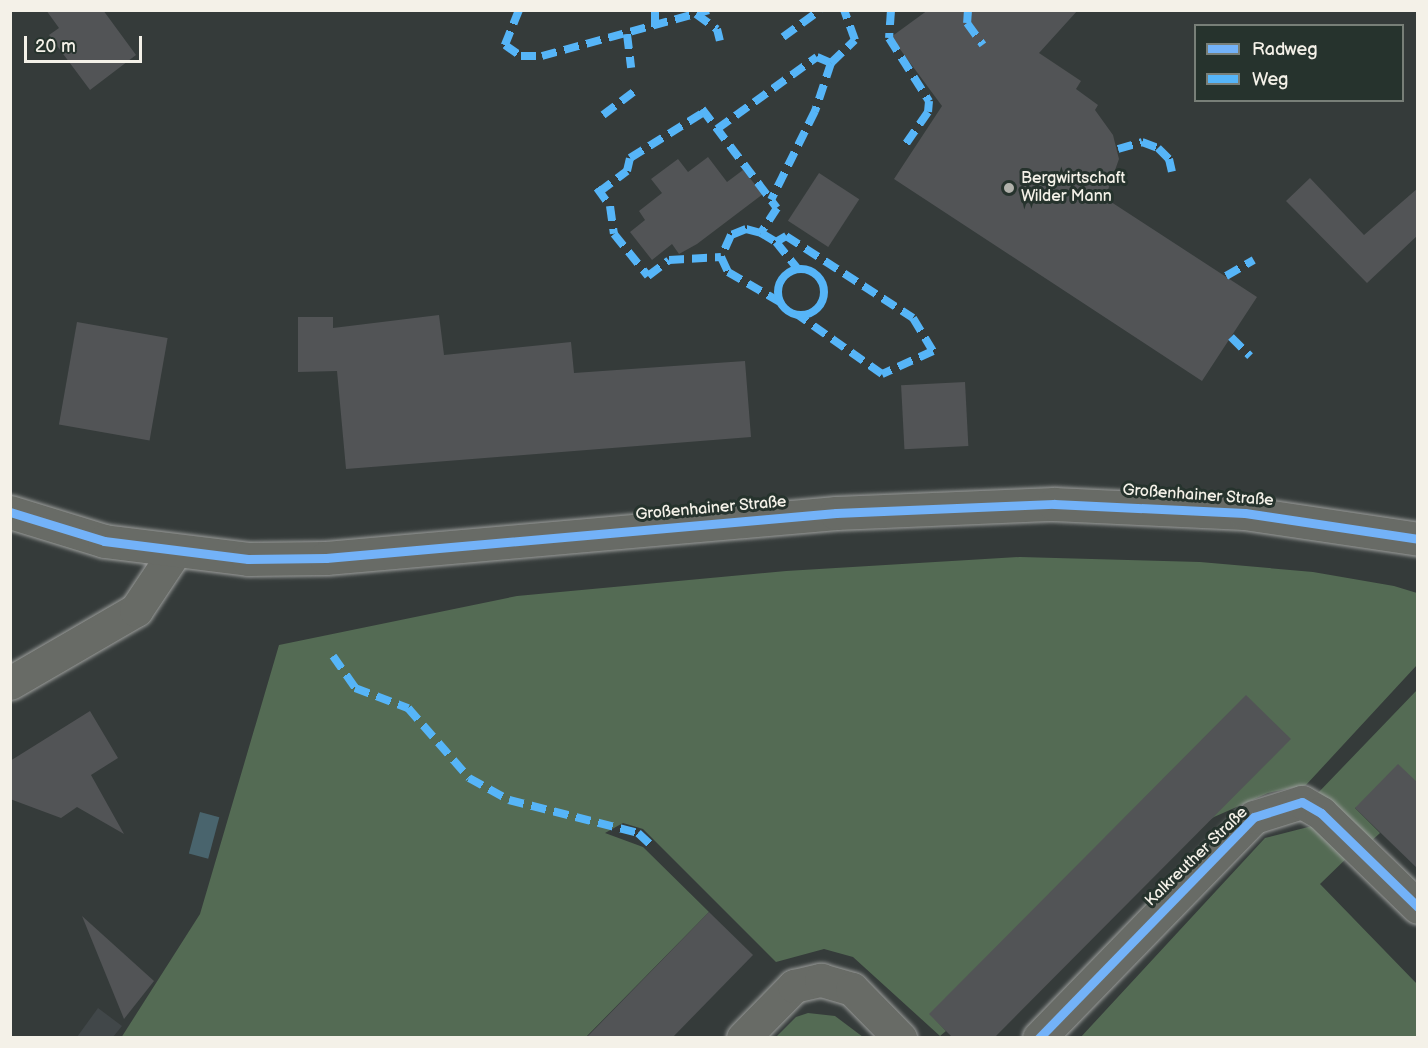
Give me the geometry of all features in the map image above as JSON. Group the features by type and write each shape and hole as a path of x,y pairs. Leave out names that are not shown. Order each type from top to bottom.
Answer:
{"main road":[{"name":"Großenhainer Straße","path":"10,512 104,541 174,553 326,558 836,513 1054,504 1245,513 1418,540"},
{"path":"10,683 136,610 174,553"},
{"name":"Kalkreuther Straße","path":"1039,1038 1254,817 1302,802 1321,813 1418,908"},
{"path":"743,1038 794,986 821,980 852,989 900,1038"}],"shaded area":[{"path":"98,1008 122,1026 113,1037 77,1037"}],"green space":[{"path":"1020,557 1200,562 1313,572 1394,586 1417,593 1417,665 1306,785 1268,793 1214,817 930,1014 946,1031 940,1036 853,957 824,949 776,962 643,829 623,823 605,833 643,847 709,912 586,1037 121,1038 200,914 279,645 517,596 786,571"},
{"path":"1417,690 1417,783 1355,808 1380,833 1367,845 1316,795"},
{"path":"1320,824 1352,853 1320,884 1417,984 1417,1037 1080,1038 1265,838"},
{"path":"808,1013 835,1016 863,1037 776,1037 796,1017"}],"water":[{"path":"200,812 219,817 208,859 189,854"}],"building":[{"path":"46,10 103,10 136,55 90,90 49,35 59,28"},
{"name":"Bergwirtschaft Wilder Mann","path":"928,10 1078,10 1039,53 1081,81 1076,89 1098,105 1095,110 1113,135 1119,159 1105,198 1257,297 1202,381 894,179 942,106 891,37"},
{"path":"708,157 727,182 743,170 763,194 697,244 679,254 672,244 652,260 630,232 645,220 639,211 662,193 651,179 678,159 688,172"},
{"path":"819,173 859,199 828,247 788,221"},
{"path":"1310,178 1364,235 1418,188 1418,235 1367,283 1286,201"},
{"path":"439,315 444,355 571,342 574,373 745,361 751,437 346,469 337,371 298,372 298,317 333,317 333,328"},
{"path":"77,322 168,338 150,440 59,424"},
{"path":"965,382 968,446 904,449 901,385"},
{"path":"1246,695 1291,739 994,1038 953,1038 929,1014"},
{"path":"90,711 118,758 91,775 124,834 77,807 61,818 10,799 10,761"},
{"path":"1398,764 1418,783 1418,869 1355,808"},
{"path":"709,912 753,955 672,1038 586,1038"},
{"path":"82,916 154,981 124,1019"}],"marked path":[{"path":"519,10 505,45 521,56 542,56 709,10"},
{"path":"655,10 655,27"},
{"path":"783,37 820,10"},
{"path":"831,63 855,40 844,10"},
{"path":"891,10 889,38 929,101 928,112 903,148"},
{"path":"968,10 967,23 983,45"},
{"path":"696,14 717,29 720,41"},
{"path":"627,34 631,68"},
{"path":"717,129 817,57 831,63 815,111 771,200"},
{"path":"603,115 635,91"},
{"path":"702,109 777,208 761,233 776,242 799,270"},
{"path":"599,192 627,171 630,158 704,112"},
{"path":"1118,149 1142,142 1158,148 1169,159 1172,172"},
{"path":"597,188 610,206 614,234 648,276 669,260 721,257"},
{"path":"761,233 746,229 731,235 721,257 728,272 780,302"},
{"path":"776,242 786,236 913,318 933,351 882,374 798,315"},
{"path":"1226,276 1254,260"},
{"path":"801,269 817,276 824,292 817,308 801,315 785,308 778,292 785,276 801,269"},
{"path":"1231,337 1250,356"},
{"path":"333,656 355,688 408,708 469,778 509,800 638,833 654,848"}],"cycle path":[{"path":"10,512 104,541 248,559 326,558 836,513 1054,504 1245,513 1418,539"},
{"path":"1039,1038 1254,817 1302,802 1321,813 1418,907"}],"place":[{"name":"Bergwirtschaft Wilder Mann","path":"1009,188"}]}
